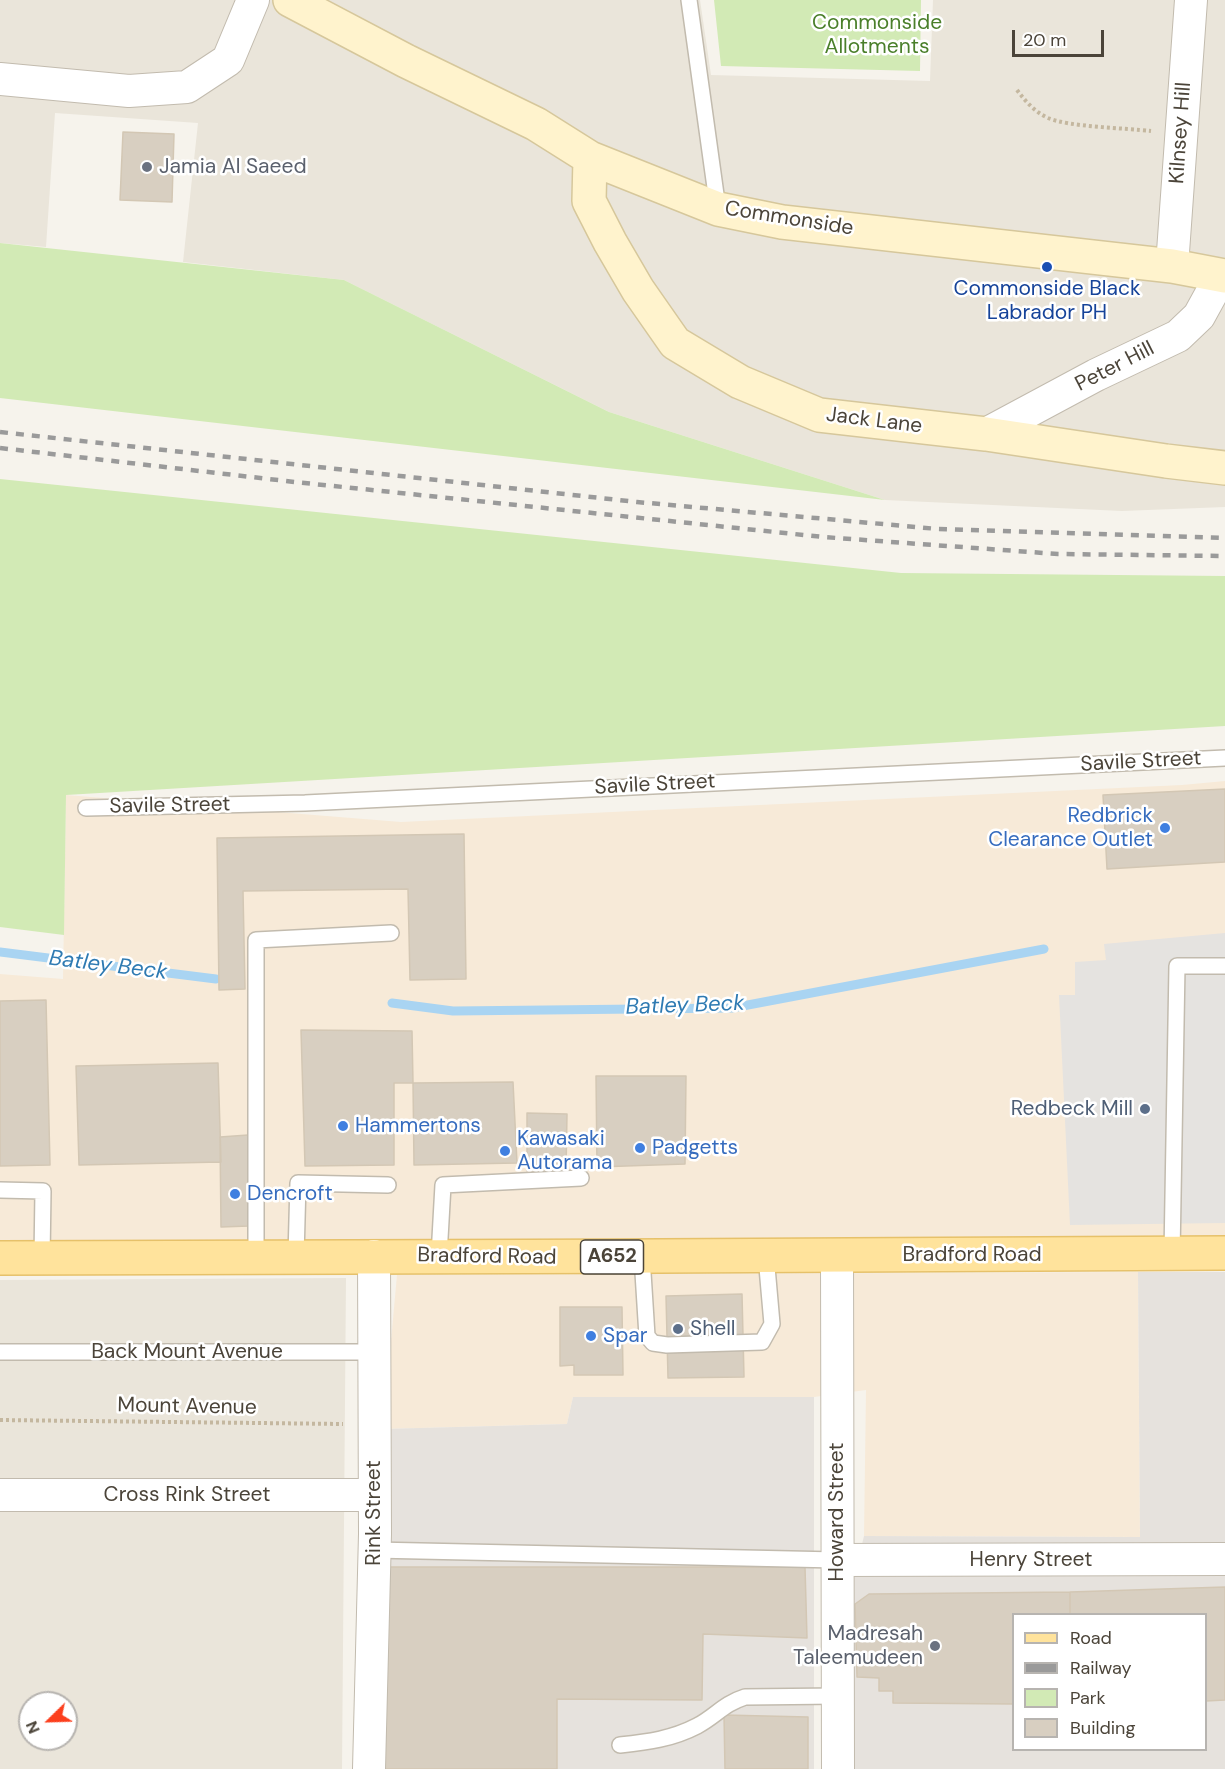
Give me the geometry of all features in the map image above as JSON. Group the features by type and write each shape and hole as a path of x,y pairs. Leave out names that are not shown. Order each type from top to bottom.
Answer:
{"main road":[{"name":"Bradford Road","path":"0,1258 1225,1253"}],"street":[{"path":"0,79 129,91 188,87 228,60 253,0"},
{"name":"Commonside","path":"290,0 406,61 536,124 590,158 718,209 782,222 1172,266 1223,276"},
{"name":"Kilnsey Hill","path":"1172,266 1191,0"},
{"name":"Jack Lane","path":"590,158 589,201 638,290 675,344 740,382 819,415 987,434 1225,468"},
{"name":"Peter Hill","path":"987,434 1096,375 1178,336 1199,316 1223,276"},
{"name":"Howard Street","path":"837,1255 838,1769"},
{"name":"Rink Street","path":"369,1769 374,1550 374,1256"},
{"name":"Cross Rink Street","path":"0,1495 374,1495"},
{"name":"Henry Street","path":"837,1560 1225,1560"}],"lane":[{"path":"689,0 718,209"},
{"name":"Savile Street","path":"86,808 316,802 1225,758"},
{"path":"256,1257 256,940 391,933"},
{"path":"1172,1254 1177,966 1225,966"},
{"path":"439,1256 442,1185 581,1178"},
{"path":"296,1256 298,1184 388,1185"},
{"path":"0,1190 43,1191 42,1258"},
{"path":"642,1257 647,1336 653,1343 667,1345 762,1342 772,1324 766,1256"},
{"name":"Back Mount Avenue","path":"0,1352 374,1352"},
{"path":"374,1550 837,1560"},
{"path":"620,1745 661,1740 680,1734 699,1725 731,1702 745,1697 838,1696"}],"path":[{"path":"1017,90 1028,105 1049,118 1071,123 1181,134"},
{"name":"Mount Avenue","path":"0,1420 374,1425"}],"shaded area":[{"path":"0,0 700,0 711,75 930,81 933,0 1225,0 1225,507 1122,511 885,500 609,412 344,280 183,262 198,123 55,113 46,247 0,243"},
{"path":"1225,781 1225,1254 0,1258 0,974 63,979 66,795 401,822 1182,785"},
{"name":"Redbeck Mill","path":"1225,933 1225,1223 1070,1225 1059,995 1075,995 1075,962 1106,960 1104,944"},
{"path":"1138,1272 1140,1537 864,1536 866,1390 814,1397 573,1397 567,1424 383,1429 397,1275"},
{"path":"1138,1272 1225,1272 1225,1769 850,1769 851,1589 864,1536 1140,1537"},
{"path":"346,1278 342,1769 0,1769 0,1280"},
{"path":"573,1397 814,1397 814,1769 387,1769 383,1429 567,1424"}],"green space":[{"name":"Commonside Allotments","path":"714,0 921,0 920,71 721,66"},
{"path":"0,243 344,280 609,412 885,500 0,398"},
{"path":"0,479 901,573 1225,576 1225,726 66,795 64,935 0,927"}],"building":[{"name":"Jamia Al Saeed","path":"123,132 174,134 172,202 120,200"},
{"name":"Redbrick Clearance Outlet","path":"1225,789 1225,862 1107,869 1103,795"},
{"path":"464,834 466,979 410,980 408,889 243,891 245,989 219,990 217,838"},
{"path":"46,1000 50,1165 0,1166 0,1001"},
{"path":"301,1030 412,1031 413,1083 394,1083 394,1165 305,1166"},
{"path":"218,1063 221,1162 79,1165 76,1066"},
{"path":"596,1076 686,1076 685,1164 597,1167"},
{"path":"513,1082 517,1163 414,1165 413,1083"},
{"path":"527,1113 567,1114 566,1171 527,1171"},
{"name":"Dencroft","path":"248,1135 249,1226 221,1227 220,1137"},
{"path":"742,1294 744,1377 668,1378 666,1296"},
{"name":"Spar","path":"560,1307 622,1307 623,1375 574,1375 574,1365 560,1366"},
{"path":"384,1567 805,1567 807,1638 703,1634 702,1700 557,1699 557,1769 382,1769"},
{"path":"1225,1587 1225,1700 1207,1701 1207,1613 1070,1613 1070,1592"},
{"name":"Madresah Taleemudeen","path":"1070,1592 1070,1613 1012,1613 1012,1704 893,1703 893,1691 879,1691 879,1678 857,1677 855,1604 869,1594"},
{"path":"724,1715 808,1717 808,1769 725,1769"}],"waterway":[{"name":"Batley Beck","path":"392,1003 453,1011 732,1008 1044,949"},
{"name":"Batley Beck","path":"0,952 216,979"}],"railway":[{"path":"0,432 637,502 938,529 1225,538"},
{"path":"0,448 295,482 823,537 1058,554 1225,556"}],"place":[{"name":"Jamia Al Saeed","path":"147,167"},
{"name":"Commonside Black Labrador PH","path":"1047,267"},
{"name":"Redbrick Clearance Outlet","path":"1165,828"},
{"name":"Redbeck Mill","path":"1145,1109"},
{"name":"Hammertons","path":"343,1126"},
{"name":"Padgetts","path":"640,1148"},
{"name":"Kawasaki Autorama","path":"505,1151"},
{"name":"Dencroft","path":"235,1194"},
{"name":"Shell","path":"678,1329"},
{"name":"Spar","path":"591,1336"},
{"name":"Madresah Taleemudeen","path":"935,1646"}]}
